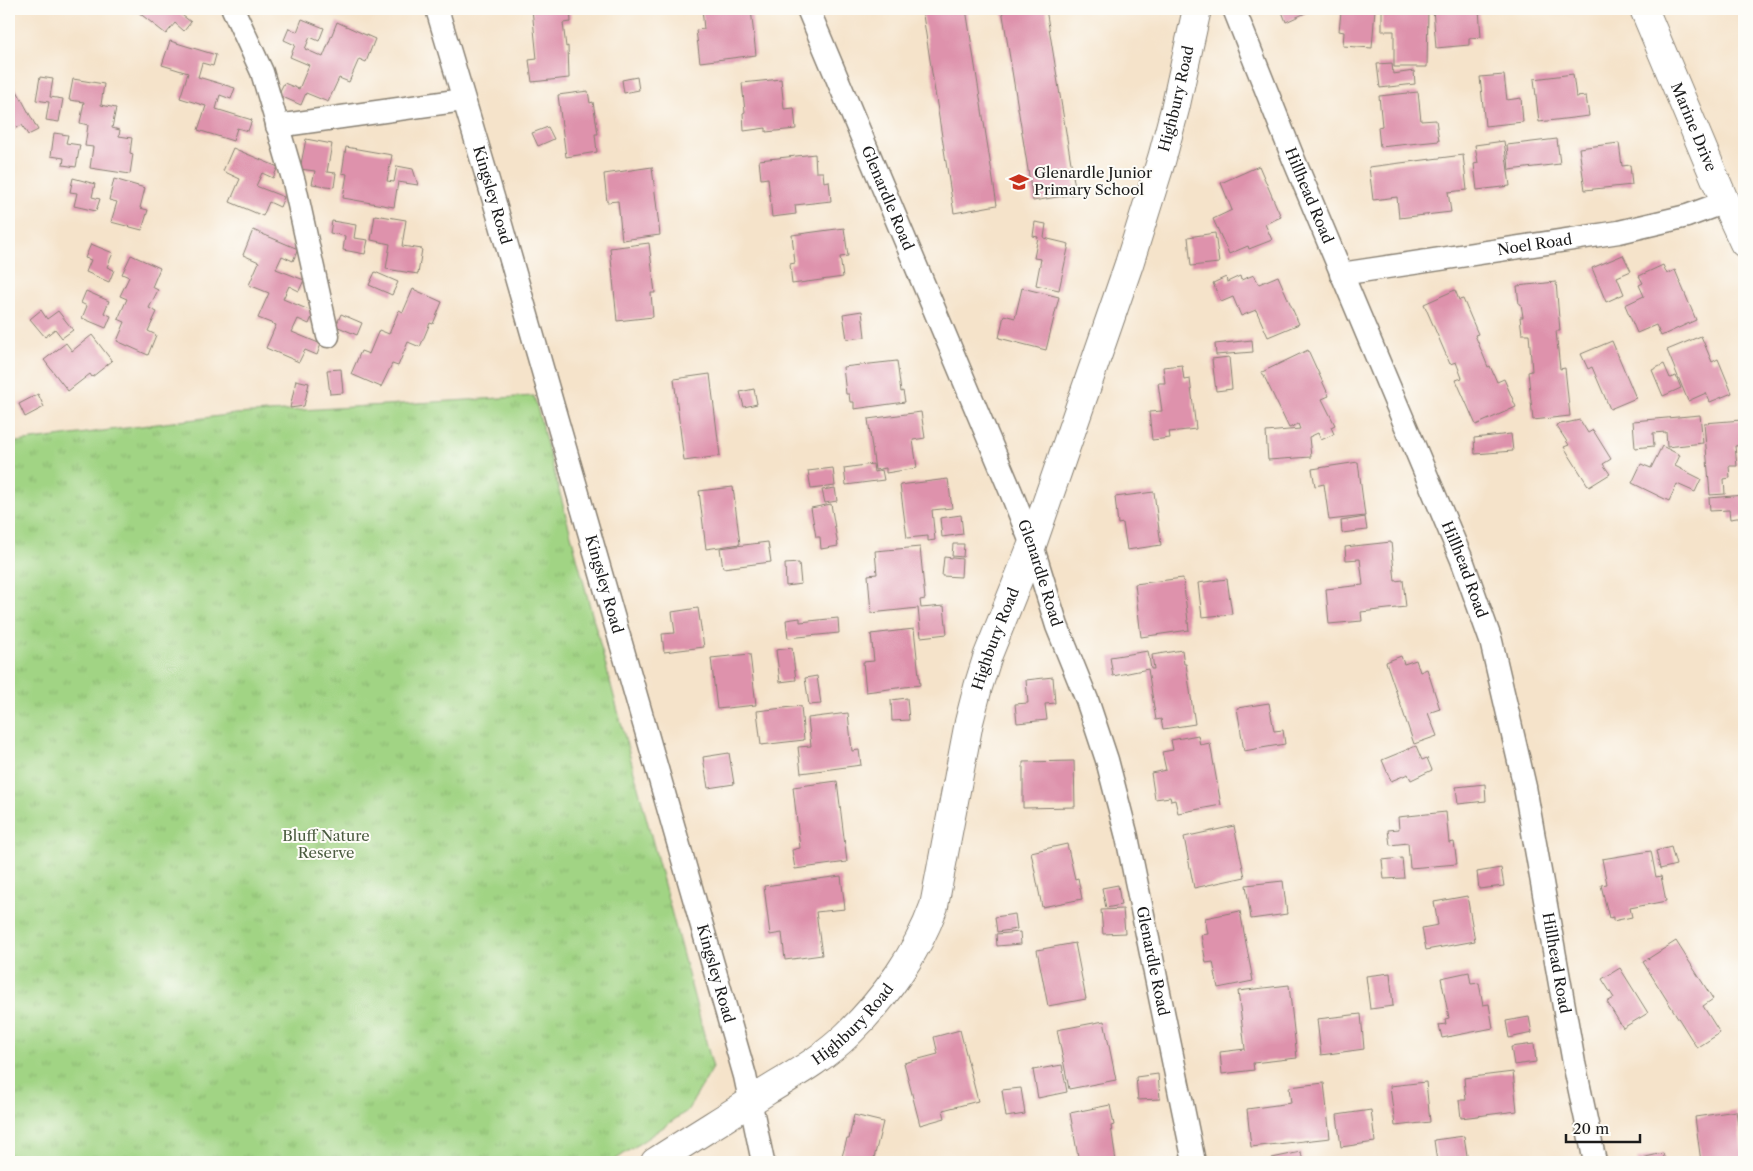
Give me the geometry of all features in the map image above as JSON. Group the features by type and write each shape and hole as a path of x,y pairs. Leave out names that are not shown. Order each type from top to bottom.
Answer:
{"street":[{"path":"233,9 262,72 294,182 328,336"},
{"name":"Kingsley Road","path":"437,9 535,342 650,750 745,1076 762,1162"},
{"name":"Glenardle Road","path":"808,9 1012,492 1032,545 1057,626 1087,700 1107,760 1127,837 1194,1162"},
{"name":"Highbury Road","path":"655,1162 820,1057 847,1036 891,984 927,927 934,906 969,722 978,687 988,655 1032,545 1128,264 1162,158 1197,9"},
{"name":"Hillhead Road","path":"1234,9 1341,274 1462,560 1491,641 1525,788 1574,1063 1595,1162"},
{"name":"Marine Drive","path":"1644,9 1725,202 1742,233"},
{"path":"277,126 463,100"},
{"name":"Noel Road","path":"1341,274 1619,232 1687,216 1725,202"}],"green space":[{"name":"Bluff Nature Reserve","path":"534,396 713,1068 687,1111 612,1162 9,1162 9,443 235,414"}],"building":[{"path":"141,9 174,9 191,22 184,31 175,23 166,34 138,12"},
{"path":"532,9 570,9 571,22 563,23 566,47 568,46 569,78 532,82 529,60 537,59"},
{"path":"702,9 751,9 756,55 700,62 696,30 704,29"},
{"path":"922,9 966,9 997,205 954,213"},
{"path":"1002,9 1046,9 1076,194 1033,201"},
{"path":"1281,9 1311,9 1312,10 1286,22"},
{"path":"1330,9 1375,9 1372,48 1343,46 1344,32 1339,31 1341,12 1330,11"},
{"path":"1382,9 1428,9 1427,67 1394,67 1394,31 1382,31"},
{"path":"1433,9 1479,9 1481,37 1469,38 1469,45 1436,48"},
{"path":"302,19 324,28 319,41 310,37 305,49 323,57 337,22 375,39 366,62 359,59 349,82 339,78 328,102 306,93 301,105 278,95 284,83 299,89 309,65 290,57 295,45 284,40 289,28 297,32"},
{"path":"170,41 216,55 213,66 202,63 198,77 235,88 231,99 220,95 216,109 252,120 248,131 237,128 233,141 198,130 206,106 180,98 188,73 162,65"},
{"path":"1392,63 1393,74 1414,71 1415,84 1380,88 1377,64"},
{"path":"1573,74 1576,97 1586,96 1589,116 1539,122 1534,79"},
{"path":"1504,75 1507,100 1521,98 1523,122 1485,126 1480,77"},
{"path":"40,77 53,79 50,97 63,99 59,122 46,120 49,102 36,100"},
{"path":"637,77 639,90 624,93 622,80"},
{"path":"73,79 104,84 101,105 116,108 112,128 120,130 119,136 132,138 130,153 133,154 130,174 90,168 93,147 85,146 88,125 80,123 84,102 69,100"},
{"path":"781,79 784,109 794,108 796,129 766,132 766,128 744,131 743,113 745,112 742,83"},
{"path":"15,87 38,130 28,135 22,125 9,132 9,91"},
{"path":"588,91 590,103 593,102 598,134 595,134 597,152 566,157 558,95"},
{"path":"1418,92 1421,121 1436,120 1439,141 1380,147 1378,127 1382,126 1379,96"},
{"path":"548,127 554,139 538,146 532,133"},
{"path":"54,133 68,135 66,143 80,145 76,167 63,165 64,158 51,156"},
{"path":"306,139 332,144 327,172 336,173 334,187 312,184 315,171 300,169"},
{"path":"1557,139 1560,164 1509,170 1507,145"},
{"path":"1504,141 1510,186 1477,190 1474,164 1478,163 1475,145"},
{"path":"1619,143 1622,166 1630,165 1632,185 1585,190 1579,148"},
{"path":"346,147 392,155 387,181 394,182 397,166 413,169 418,185 398,182 394,207 343,198 347,174 342,173"},
{"path":"233,148 278,167 273,178 262,173 256,186 284,197 280,207 269,202 263,216 230,202 240,179 223,171"},
{"path":"815,154 816,172 823,172 824,182 829,181 831,201 795,205 796,214 772,217 768,178 761,179 759,160"},
{"path":"1463,155 1467,190 1448,192 1451,212 1399,218 1397,197 1373,200 1369,167"},
{"path":"1259,166 1281,217 1265,224 1272,240 1249,249 1248,246 1229,254 1213,219 1232,210 1221,183"},
{"path":"652,167 660,235 622,240 618,201 607,202 604,174"},
{"path":"73,178 95,184 92,197 100,199 96,211 74,206 77,193 70,192"},
{"path":"114,179 145,188 140,208 148,210 142,230 111,222 117,202 109,200"},
{"path":"375,215 406,220 402,246 422,249 418,274 386,269 390,244 371,240"},
{"path":"332,221 356,225 354,238 368,240 365,254 343,250 345,236 330,233"},
{"path":"1035,222 1046,224 1044,238 1069,244 1059,290 1036,285 1041,259 1034,258 1038,237 1033,236"},
{"path":"844,228 848,256 840,257 843,277 792,284 790,264 795,263 792,235"},
{"path":"253,230 298,249 293,261 282,256 276,269 304,280 299,291 289,286 283,299 314,312 309,324 298,319 292,332 321,344 317,355 305,350 299,362 266,348 276,325 258,318 269,293 249,285 259,262 243,255"},
{"path":"1215,233 1219,263 1191,266 1188,237"},
{"path":"649,243 655,293 651,293 653,317 617,321 610,248"},
{"path":"91,244 113,253 107,267 114,270 109,282 86,272 91,260 85,258"},
{"path":"131,255 160,268 152,287 158,290 149,308 157,312 148,331 156,335 148,355 117,341 125,322 118,319 127,299 120,296 129,277 122,274"},
{"path":"1623,255 1631,271 1617,277 1624,294 1606,302 1592,268"},
{"path":"1663,265 1667,274 1675,270 1696,320 1661,336 1656,325 1637,333 1625,305 1644,296 1639,285 1643,283 1639,276"},
{"path":"375,272 398,282 392,295 369,285"},
{"path":"1254,275 1259,284 1278,276 1299,324 1268,337 1256,310 1241,316 1233,297 1221,302 1213,283 1226,277 1227,282 1240,276 1241,280"},
{"path":"1556,282 1560,331 1556,331 1560,369 1565,368 1570,416 1533,420 1528,372 1532,371 1529,334 1522,334 1520,317 1523,317 1517,286"},
{"path":"1022,288 1059,297 1046,350 999,338 1004,315 1015,318"},
{"path":"413,289 442,302 433,324 430,323 420,347 408,342 398,366 392,364 381,387 351,374 361,351 369,354 379,330 389,334 399,310 403,312"},
{"path":"1455,290 1459,300 1463,299 1478,334 1475,335 1488,367 1490,366 1497,382 1504,379 1516,407 1476,425 1456,380 1462,378 1456,362 1450,364 1424,304"},
{"path":"86,291 109,301 104,313 111,316 106,328 82,318 87,306 81,303"},
{"path":"41,310 47,319 58,311 73,330 62,338 55,329 45,337 30,319"},
{"path":"862,311 865,337 847,339 843,314"},
{"path":"341,314 362,323 357,335 336,326"},
{"path":"92,335 112,361 92,377 90,374 68,391 44,360 66,343 72,351"},
{"path":"1701,336 1712,362 1718,359 1732,393 1710,402 1706,393 1688,401 1667,350"},
{"path":"1252,340 1253,352 1216,355 1215,344"},
{"path":"1612,341 1636,398 1610,409 1592,367 1588,369 1581,354"},
{"path":"1308,350 1329,396 1322,399 1335,425 1331,427 1334,434 1321,440 1318,433 1309,437 1311,457 1268,460 1266,432 1300,429 1298,424 1289,428 1262,372"},
{"path":"1229,357 1232,389 1216,391 1212,359"},
{"path":"897,361 901,392 903,391 905,402 854,409 854,402 850,402 849,394 846,394 843,367"},
{"path":"1664,364 1670,378 1676,376 1681,388 1663,396 1652,370"},
{"path":"1182,365 1184,380 1190,379 1196,429 1169,432 1170,438 1152,440 1149,412 1162,411 1158,383 1165,383 1163,367"},
{"path":"341,369 343,393 330,394 327,370"},
{"path":"710,374 720,456 684,461 674,379"},
{"path":"296,380 309,383 304,406 290,408"},
{"path":"754,389 757,404 744,407 740,392"},
{"path":"38,394 44,407 25,417 19,404"},
{"path":"921,412 925,438 913,440 917,468 886,473 886,468 875,470 868,419"},
{"path":"1700,415 1703,443 1667,447 1666,432 1653,433 1654,446 1635,448 1633,421"},
{"path":"1580,420 1588,433 1593,430 1611,459 1603,464 1610,474 1589,487 1564,447 1569,445 1556,425"},
{"path":"1742,420 1744,445 1735,446 1737,466 1729,466 1730,478 1724,479 1725,494 1710,495 1704,423"},
{"path":"1511,434 1513,451 1475,454 1474,438"},
{"path":"1662,446 1680,455 1675,466 1701,479 1695,492 1677,484 1669,501 1632,483 1641,464 1651,468"},
{"path":"1358,462 1365,516 1329,520 1324,484 1315,486 1312,469"},
{"path":"873,464 874,472 882,470 884,480 846,485 844,468"},
{"path":"833,468 835,486 811,489 808,471"},
{"path":"948,479 952,508 932,510 935,540 928,541 928,536 907,538 900,485"},
{"path":"733,487 740,544 706,549 699,491"},
{"path":"835,488 837,501 825,503 822,490"},
{"path":"1154,492 1161,545 1127,550 1123,523 1118,524 1115,497"},
{"path":"1744,495 1744,517 1730,519 1729,510 1710,511 1709,498"},
{"path":"831,504 838,546 821,549 820,537 816,537 811,508"},
{"path":"961,515 963,534 942,537 940,518"},
{"path":"1365,517 1367,530 1342,533 1341,521"},
{"path":"768,542 771,562 723,568 720,548"},
{"path":"1391,542 1395,581 1403,580 1406,607 1361,612 1362,621 1329,624 1326,589 1363,585 1360,559 1346,560 1345,547"},
{"path":"953,544 964,544 963,557 952,556"},
{"path":"920,547 925,599 920,600 921,608 944,606 947,634 921,637 918,608 871,613 868,575 877,574 875,551"},
{"path":"944,557 962,559 961,577 942,576"},
{"path":"799,563 801,584 786,586 785,564"},
{"path":"1183,578 1189,630 1141,637 1135,584"},
{"path":"1227,579 1232,614 1202,617 1198,583"},
{"path":"698,608 704,647 664,652 662,634 675,633 672,612"},
{"path":"800,618 800,622 838,618 839,633 788,638 786,620"},
{"path":"914,629 920,685 866,692 863,662 874,661 871,634"},
{"path":"792,648 796,680 780,682 776,650"},
{"path":"1182,650 1184,664 1186,664 1195,724 1163,729 1161,719 1156,720 1148,669 1113,676 1110,657 1148,651 1151,669 1154,669 1152,655"},
{"path":"750,654 756,705 717,709 711,658"},
{"path":"1401,656 1404,664 1416,660 1420,672 1427,669 1440,709 1428,713 1437,736 1414,744 1386,662"},
{"path":"817,676 821,704 809,705 805,678"},
{"path":"1053,677 1055,703 1045,704 1047,720 1017,723 1015,704 1028,703 1026,680"},
{"path":"907,698 909,720 892,721 891,700"},
{"path":"1269,703 1274,731 1283,730 1285,744 1244,751 1237,708"},
{"path":"801,706 804,740 761,745 757,711"},
{"path":"848,713 852,751 859,750 861,765 801,773 798,747 811,746 808,718"},
{"path":"1198,735 1200,745 1210,743 1221,805 1178,813 1175,800 1171,801 1170,797 1155,799 1151,773 1166,770 1162,752 1173,750 1171,740"},
{"path":"1416,746 1422,760 1427,758 1432,770 1411,780 1408,774 1391,781 1382,760"},
{"path":"729,753 734,784 708,788 703,757"},
{"path":"1074,761 1075,807 1023,808 1023,762"},
{"path":"837,781 847,862 795,869 792,850 800,848 793,787"},
{"path":"1485,784 1486,801 1458,804 1456,787"},
{"path":"1446,812 1449,843 1454,842 1457,864 1410,868 1408,843 1390,845 1388,830 1399,829 1398,817"},
{"path":"1234,826 1245,877 1194,888 1184,837"},
{"path":"1067,844 1075,879 1078,878 1082,899 1042,907 1031,852"},
{"path":"1671,847 1676,865 1660,869 1656,851"},
{"path":"1651,851 1656,877 1661,876 1666,901 1630,908 1632,917 1613,921 1613,917 1609,918 1601,885 1607,884 1602,859"},
{"path":"1402,858 1404,878 1384,879 1382,860"},
{"path":"1501,868 1504,886 1479,889 1477,872"},
{"path":"841,876 845,909 816,912 822,955 785,960 782,933 770,935 764,886"},
{"path":"1283,881 1287,914 1251,919 1246,885"},
{"path":"1118,885 1121,905 1106,908 1102,888"},
{"path":"1467,896 1475,941 1426,950 1422,928 1438,925 1434,902"},
{"path":"1123,909 1125,933 1103,934 1101,910"},
{"path":"1240,911 1253,981 1218,988 1213,962 1206,963 1201,935 1208,934 1205,918"},
{"path":"1015,914 1017,929 997,932 995,917"},
{"path":"1020,932 1021,944 997,946 996,934"},
{"path":"1676,941 1713,999 1703,1006 1720,1033 1697,1048 1643,962"},
{"path":"1075,943 1086,999 1048,1006 1037,950"},
{"path":"1620,968 1648,1013 1623,1028 1607,1002 1614,998 1602,979"},
{"path":"1469,972 1471,984 1479,983 1483,1005 1489,1004 1493,1028 1442,1038 1439,1025 1446,1024 1445,1019 1449,1018 1441,978"},
{"path":"1390,973 1393,1006 1370,1009 1366,976"},
{"path":"1289,985 1297,1058 1253,1063 1254,1070 1222,1074 1220,1052 1245,1049 1238,991"},
{"path":"1361,1014 1364,1049 1321,1055 1317,1019"},
{"path":"1529,1017 1532,1033 1509,1038 1506,1021"},
{"path":"1104,1021 1116,1080 1069,1089 1057,1030"},
{"path":"960,1030 978,1101 943,1110 945,1118 920,1125 904,1063 938,1054 934,1037"},
{"path":"1534,1044 1536,1062 1514,1065 1511,1047"},
{"path":"1062,1065 1067,1092 1038,1098 1033,1070"},
{"path":"1513,1072 1517,1111 1461,1118 1459,1100 1466,1100 1464,1078"},
{"path":"1158,1074 1160,1099 1138,1100 1136,1077"},
{"path":"1426,1082 1430,1122 1395,1126 1390,1086"},
{"path":"1324,1083 1330,1138 1251,1147 1247,1109 1291,1103 1289,1087"},
{"path":"1021,1088 1025,1114 1006,1117 1002,1090"},
{"path":"1110,1105 1114,1125 1111,1126 1116,1162 1079,1162 1070,1113"},
{"path":"1371,1110 1375,1142 1341,1147 1337,1115"},
{"path":"1736,1111 1744,1162 1701,1162 1695,1117"},
{"path":"854,1115 883,1122 873,1162 844,1162 841,1160 847,1139 849,1139"},
{"path":"1464,1136 1468,1162 1437,1162 1434,1140"},
{"path":"1301,1152 1303,1162 1273,1162 1272,1158"},
{"path":"1663,1153 1665,1162 1638,1162 1637,1159"}],"place":[{"name":"Glenardle Junior Primary School","path":"1019,182"}]}
